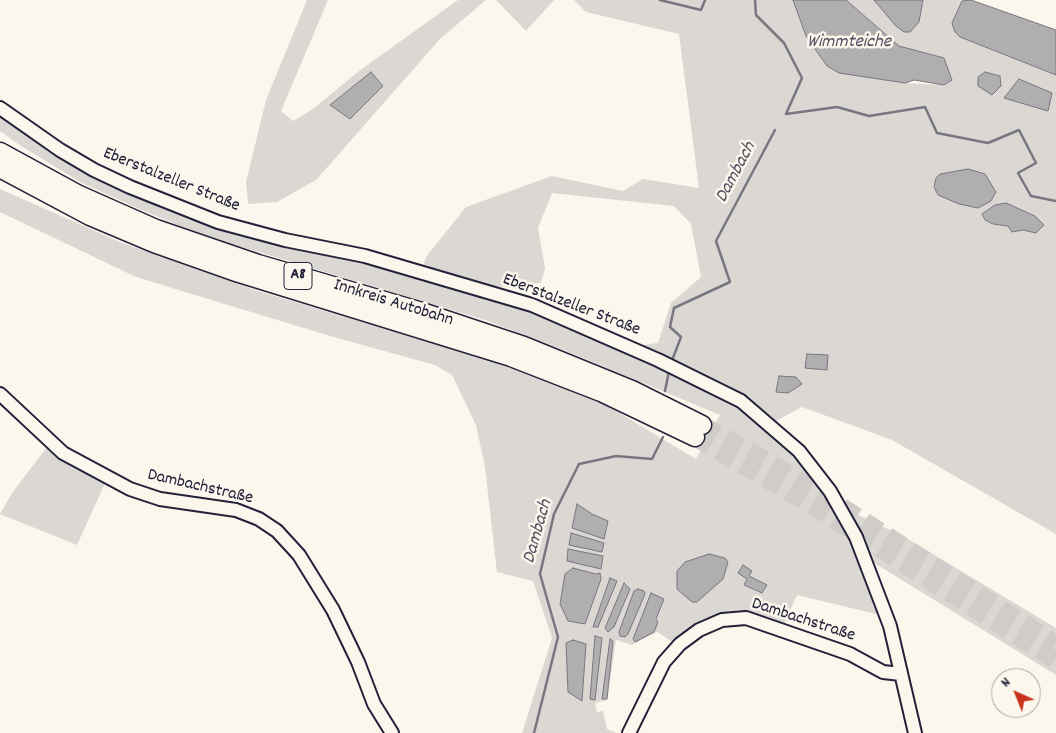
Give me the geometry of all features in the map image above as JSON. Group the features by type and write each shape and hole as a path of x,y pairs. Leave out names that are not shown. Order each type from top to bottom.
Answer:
{"highway":[{"name":"Innkreis Autobahn","path":"0,152 77,194 156,229 258,264 422,312 524,346 632,390 699,431 511,357 239,273 154,243 90,216 0,168"}],"street":[{"name":"Eberstalzeller Straße","path":"0,108 60,150 94,170 130,187 218,222 285,240 365,256 532,305 686,373 754,410 798,451 830,491 859,546 890,626 914,733"},
{"name":"Dambachstraße","path":"0,394 63,453 130,489 160,499 236,510 259,519 277,531 299,554 325,596 349,643 374,704 392,733"},
{"name":"Dambachstraße","path":"629,733 664,662 680,644 699,630 722,620 746,618 850,654 883,672 901,674"}],"shaded area":[{"path":"307,0 328,0 281,111 293,121 313,109 359,71 458,0 486,0 440,39 316,180 277,202 248,204 246,182 266,100"},
{"path":"496,0 554,0 526,31"},
{"path":"574,0 793,0 806,36 827,66 905,83 944,85 952,80 944,58 899,46 846,0 965,0 962,1 959,37 1056,75 1056,534 892,440 802,407 774,422 731,390 642,345 658,343 671,303 701,277 691,224 674,206 552,193 538,228 545,268 541,283 485,288 423,267 426,257 466,207 552,176 623,191 643,179 699,188 679,34 586,12","holes":["1021,211 1035,216 1036,232 1023,230 1012,232 1008,226 993,224 985,220 983,214"]},
{"path":"0,115 127,192 513,305 580,329 742,407 777,436 811,473 835,509 858,555 880,615 797,595 780,633 744,621 722,624 705,632 682,648 657,632 632,645 616,640 607,700 595,703 597,712 603,711 607,729 616,733 522,733 552,638 533,581 497,572 485,467 476,425 452,375 435,365 330,336 136,277 0,212 0,189 120,242 261,292 486,359 544,380 606,405 696,459 720,415 571,353 488,321 199,234 82,183 0,131"},
{"path":"47,447 106,481 77,545 0,514 12,493"},
{"path":"844,508 903,536 1056,628 1056,675 871,561"}],"water":[{"name":"Wimmteiche","path":"793,0 846,0 899,46 944,58 952,80 944,85 914,80 905,83 839,73 827,66 806,36"},
{"name":"Wimmteiche","path":"874,0 923,0 919,22 910,32 904,32 895,25"},
{"path":"971,0 1056,30 1056,75 960,37 955,32 952,23 962,1"},
{"path":"371,72 383,86 350,119 330,105"},
{"path":"985,72 1000,76 1001,86 992,95 978,86 978,77"},
{"path":"1019,79 1052,93 1048,111 1004,98"},
{"path":"968,169 985,174 996,192 991,201 978,208 959,204 938,195 934,187 936,178 940,174"},
{"path":"1006,203 1035,216 1044,225 1036,233 1023,230 1012,232 1008,226 993,224 985,220 982,214 995,205"},
{"path":"807,354 828,355 827,370 805,368"},
{"path":"779,376 796,377 802,384 788,393 776,392"},
{"path":"577,504 592,514 608,521 604,539 572,528"},
{"path":"571,533 604,543 602,552 569,545"},
{"path":"568,549 603,556 601,569 567,561"},
{"path":"709,554 725,558 728,562 723,579 697,602 692,602 677,589 677,571 685,562"},
{"path":"743,565 752,571 749,576 767,585 762,593 744,585 747,579 738,573"},
{"path":"573,568 596,574 600,573 601,579 585,624 568,621 560,604 565,574"},
{"path":"610,578 617,581 598,627 593,627"},
{"path":"624,583 630,589 614,627 608,632 605,628"},
{"path":"638,589 644,591 645,594 628,634 625,637 620,636 619,632 634,591"},
{"path":"651,593 664,599 656,619 658,622 654,632 635,642 633,639"},
{"path":"595,636 602,638 595,700 590,699"},
{"path":"610,639 613,641 607,699 602,699"},
{"path":"573,640 586,644 582,701 568,692 566,643"}],"waterway":[{"path":"660,0 701,10 705,0"},
{"path":"755,0 756,15 784,43 802,78 786,114 837,107 869,116 925,107 937,133 988,143 1019,130 1036,163 1018,173 1031,196 1056,201"},
{"name":"Dambach","path":"671,363 681,337 670,327 674,308 730,282 716,241 775,130"},
{"name":"Dambach","path":"665,391 669,371"},
{"name":"Dambach","path":"534,733 558,637 540,574 554,514 579,464 616,456 652,459 663,437"}],"tunnel":[{"path":"702,425 764,459 828,498 1056,644"},
{"path":"695,437 821,511 1056,661"}]}
